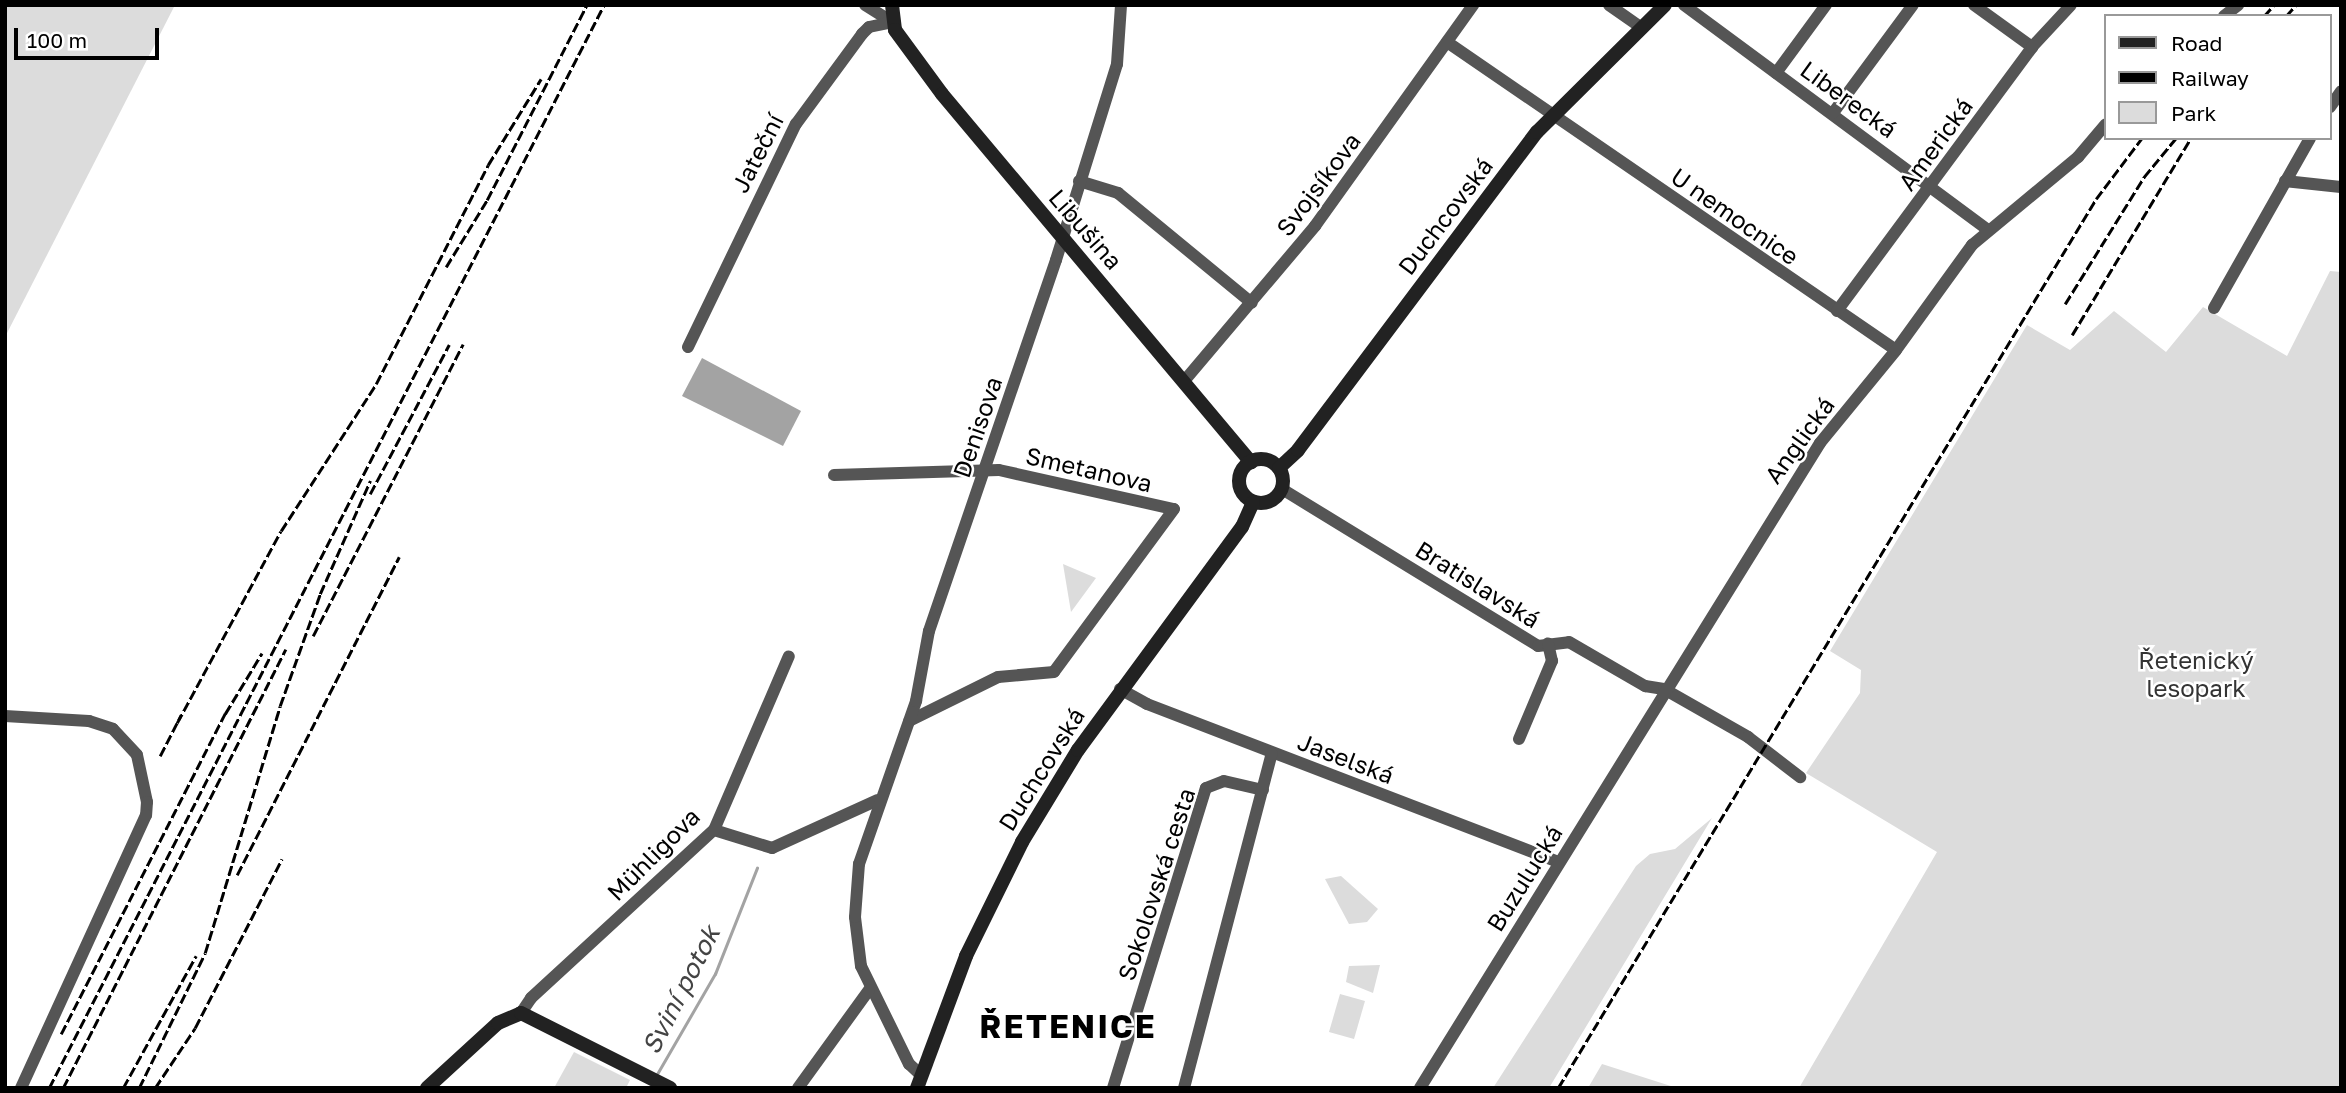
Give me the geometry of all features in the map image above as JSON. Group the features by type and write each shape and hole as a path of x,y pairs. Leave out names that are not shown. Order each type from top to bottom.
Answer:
{"main road":[{"path":"892,5 892,22"},
{"name":"Duchcovská","path":"1279,468 1298,450 1552,114 1665,5"},
{"name":"Libušina","path":"892,22 934,85 1251,461"},
{"path":"1268,460 1279,468 1282,489 1266,503 1253,502 1239,484 1244,468 1251,461 1268,460"},
{"name":"Duchcovská","path":"919,1081 953,987 1002,879 1059,779 1120,690 1241,527 1253,502"},
{"path":"426,1088 498,1023 521,1013 670,1088"}],"street":[{"path":"865,5 892,22"},
{"name":"Denisova","path":"919,1081 869,990 855,918 859,864 878,800 909,721 929,631 1063,237 1117,64 1121,5"},
{"name":"Svojsíkova","path":"1185,380 1315,226 1473,5"},
{"path":"1609,5 1641,27"},
{"name":"Liberecká","path":"1684,5 1932,185 1987,229"},
{"path":"1776,73 1826,5"},
{"path":"1833,113 1913,5"},
{"path":"1975,5 2032,47"},
{"name":"Americká","path":"1836,311 2032,47 2071,5"},
{"name":"Jateční","path":"688,347 796,124 862,34 869,27 892,22"},
{"name":"U nemocnice","path":"1447,42 1896,350"},
{"name":"Anglická","path":"1664,689 1787,489 1987,229 2078,157 2104,126"},
{"path":"2214,308 2309,140"},
{"name":"Libušina","path":"1079,181 1118,194 1252,303"},
{"path":"2285,181 2341,187"},
{"name":"Smetanova","path":"834,475 984,470 1174,509 1054,672 998,677 909,721"},
{"name":"Bratislavská","path":"1282,489 1538,646 1569,642 1645,686 1664,689 1748,737 1800,777"},
{"path":"1520,739 1552,661 1548,643"},
{"name":"Mühligova","path":"521,1013 531,998 714,830 789,656"},
{"name":"Buzulucká","path":"1420,1088 1664,689"},
{"name":"Jaselská","path":"1120,690 1147,704 1272,753 1559,862"},
{"path":"5,716 97,722 120,733 138,755 146,815 21,1088"},
{"path":"1184,1088 1272,753"},
{"name":"Sokolovská cesta","path":"1113,1088 1206,788 1224,781 1263,790"},
{"path":"714,830 772,848 878,800"},
{"path":"798,1088 869,990"}],"green space":[{"path":"5,5 175,5 5,337"},
{"name":"Řetenický lesopark","path":"2330,271 2341,272 2341,1088 1799,1088 1937,852 1806,773 1860,693 1861,670 1830,651 2027,325 2070,350 2114,311 2166,352 2203,307 2287,356"},
{"path":"1063,564 1096,578 1071,612"},
{"path":"1712,818 1549,1088 1493,1088 1636,866 1650,854 1675,849"},
{"path":"1341,876 1378,909 1367,922 1349,924 1325,879"},
{"path":"1380,965 1373,993 1346,982 1349,966"},
{"path":"1340,994 1365,1001 1354,1039 1329,1032"},
{"path":"574,1052 630,1080 626,1088 554,1088"},
{"path":"1602,1064 1677,1088 1588,1088"}],"shaded area":[{"path":"702,358 801,411 783,446 682,396"}],"waterway":[{"name":"Sviní potok","path":"656,1076 715,974 757,868"}],"railway":[{"path":"446,267 487,200 587,5"},
{"path":"49,1088 604,5"},
{"path":"2266,14 2274,5"},
{"path":"2288,14 2296,5"},
{"path":"177,723 281,531 376,384 488,165 541,79"},
{"path":"1558,1088 2096,199 2140,140"},
{"path":"2065,304 2144,177 2174,140"},
{"path":"2072,335 2190,140"},
{"path":"313,636 463,344"},
{"path":"370,494 449,345"},
{"path":"139,1088 205,953 280,706 320,594 370,481"},
{"path":"237,875 399,557"},
{"path":"63,1088 286,649"},
{"path":"61,1034 225,714 262,653"},
{"path":"160,756 181,715"},
{"path":"155,1088 195,1028 282,859"},
{"path":"123,1088 196,956"}],"district":[{"name":"ŘETENICE","path":"1068,1026"}]}
